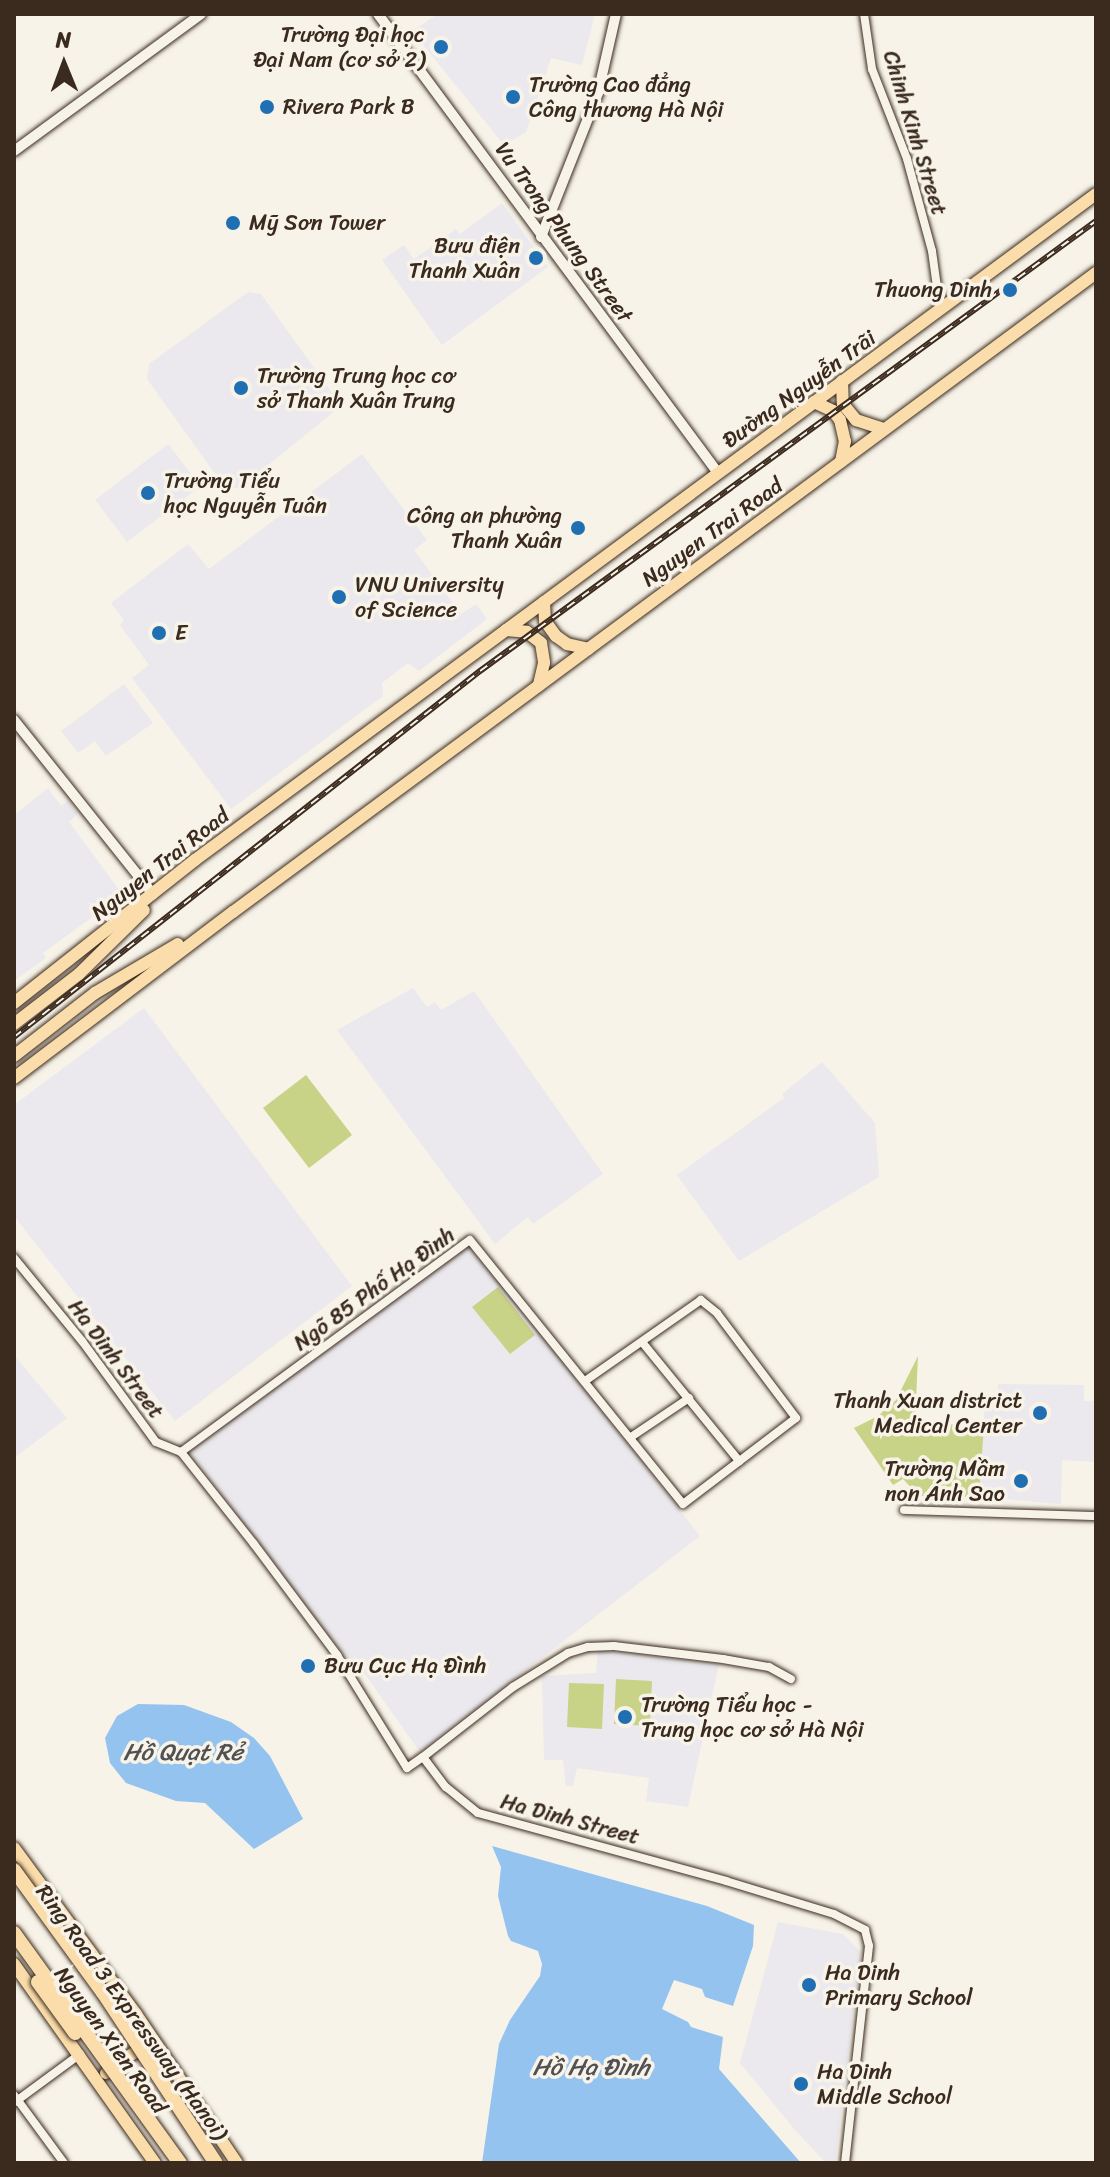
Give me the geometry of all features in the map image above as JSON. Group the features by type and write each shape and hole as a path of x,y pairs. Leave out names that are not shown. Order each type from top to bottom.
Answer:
{"highway":[{"path":"14,1870 102,1991 215,2163"},
{"name":"Ring Road 3 Expressway (Hanoi)","path":"14,1886 215,2163"},
{"path":"14,1933 177,2163"},
{"path":"14,1949 177,2163"}],"main road":[{"name":"Đường Nguyễn Trãi","path":"718,473 1096,194"},
{"name":"Nguyen Trai Road","path":"14,1078 233,912 1096,273"},
{"path":"842,381 843,404 856,420 884,429"},
{"path":"814,402 833,411 840,420 845,441 841,462"},
{"name":"Nguyen Trai Road","path":"14,1003 195,860 718,473"},
{"path":"544,602 545,621 556,636 567,644 588,649"},
{"path":"506,630 527,632 541,643 544,663 539,685"},
{"path":"14,1024 79,974 195,860"},
{"path":"14,1056 95,993 233,912"},
{"name":"Nguyen Xien Road","path":"14,1848 153,2039 237,2163"},
{"name":"Nguyen Xien Road","path":"14,1941 177,2163"},
{"name":"Nguyen Xien Road","path":"14,1964 155,2163"},
{"path":"97,2080 153,2039"}],"street":[{"path":"14,151 201,14"},
{"name":"Vu Trong Phung Street","path":"378,14 718,473"},
{"path":"541,237 598,93 616,14"},
{"name":"Chinh Kinh Street","path":"864,14 872,69 907,159 932,251 940,309"},
{"path":"14,720 153,894"},
{"name":"Ngõ 85 Phố Hạ Đình","path":"181,1452 470,1240 683,1504 739,1461"},
{"name":"Ha Dinh Street","path":"14,1258 82,1341 156,1442 181,1452 337,1655 407,1768 423,1757 446,1787 478,1813 726,1881 834,1914 865,1930 869,1946 845,2163"},
{"path":"585,1381 701,1300 717,1313 796,1418 739,1461 642,1342"},
{"path":"631,1437 689,1398"},
{"path":"904,1510 1096,1516"},
{"path":"423,1757 513,1687 568,1653 588,1647 614,1646 723,1659 769,1667 791,1679"},
{"path":"64,2163 15,2099 80,2054"}],"shaded area":[{"path":"438,14 595,14 582,65 551,58 526,132 504,145 412,31"},
{"path":"502,203 548,267 442,345 382,260 404,245 414,259 456,229 460,234"},
{"name":"Trường Trung học cơ sở Thanh Xuân Trung","path":"248,292 261,294 335,397 336,410 240,488 226,489 147,379 149,364"},
{"name":"Trường Tiểu học Nguyễn Tuân","path":"168,444 201,486 127,542 95,500"},
{"path":"362,454 427,540 414,550 461,614 476,604 487,619 419,671 408,663 382,683 383,696 231,809 132,678 149,665 120,625 124,620 111,603 188,544 209,569"},
{"path":"124,684 153,723 106,756 95,741 78,753 61,731"},
{"path":"48,788 61,806 68,801 78,814 69,822 123,895 43,953 46,958 14,981 14,815"},
{"path":"413,988 427,1007 435,1002 441,1010 474,991 603,1174 533,1224 528,1217 495,1244 337,1030"},
{"path":"144,1008 352,1286 175,1421 14,1216 14,1105"},
{"path":"822,1062 875,1123 879,1177 739,1261 677,1175 784,1098 782,1094"},
{"path":"469,1243 700,1536 420,1752 364,1673 337,1646 189,1451"},
{"path":"14,1355 67,1418 14,1458"},
{"name":"Thanh Xuan district Medical Center","path":"998,1384 1084,1385 1084,1401 1096,1401 1096,1462 1062,1460 1061,1504 979,1497 985,1401 997,1401"},
{"name":"Trường Tiểu học - Trung học cơ sở Hà Nội","path":"598,1650 719,1664 688,1807 646,1801 649,1778 577,1768 573,1786 566,1786 563,1760 544,1760 542,1676 596,1673"},
{"path":"778,1922 843,1934 861,1952 835,2163 826,2163 740,2063"}],"green space":[{"path":"306,1075 352,1135 309,1168 263,1108"},
{"path":"498,1287 535,1335 510,1354 472,1307"},
{"path":"918,1356 915,1423 984,1425 979,1497 919,1496 903,1479 893,1485 854,1428 878,1416 896,1400"},
{"path":"616,1679 652,1681 650,1726 614,1724"},
{"path":"569,1683 604,1684 602,1729 567,1727"}],"water":[{"name":"Hồ Quạt Rẻ","path":"138,1704 184,1705 231,1722 254,1738 270,1756 303,1819 254,1849 205,1803 176,1801 126,1783 110,1763 105,1738 117,1716"},
{"name":"Hồ Hạ Đình","path":"492,1846 707,1906 754,1925 753,1946 733,2006 705,1997 702,1989 674,1980 662,2009 688,2022 691,2027 723,2037 719,2069 801,2163 482,2163 499,2044 510,2020 540,1976 542,1964 538,1951 511,1941 508,1936 498,1896 501,1867"}],"railway":[{"path":"14,1037 480,671 1096,221"}],"place":[{"name":"Trường Đại học Đại Nam (cơ sở 2)","path":"441,47"},
{"name":"Trường Cao đẳng Công thương Hà Nội","path":"513,97"},
{"name":"Rivera Park B","path":"267,107"},
{"name":"Mỹ Sơn Tower","path":"233,223"},
{"name":"Bưu điện Thanh Xuân","path":"536,258"},
{"name":"Thuong Dinh","path":"1010,290"},
{"name":"Trường Trung học cơ sở Thanh Xuân Trung","path":"241,388"},
{"name":"Trường Tiểu học Nguyễn Tuân","path":"148,493"},
{"name":"Công an phường Thanh Xuân","path":"578,528"},
{"name":"VNU University of Science","path":"339,597"},
{"name":"E","path":"159,633"},
{"name":"Thanh Xuan district Medical Center","path":"1040,1413"},
{"name":"Trường Mầm non Ánh Sao","path":"1021,1481"},
{"name":"Bưu Cục Hạ Đình","path":"308,1666"},
{"name":"Trường Tiểu học - Trung học cơ sở Hà Nội","path":"625,1717"},
{"name":"Ha Dinh Primary School","path":"809,1985"},
{"name":"Ha Dinh Middle School","path":"801,2084"}]}
